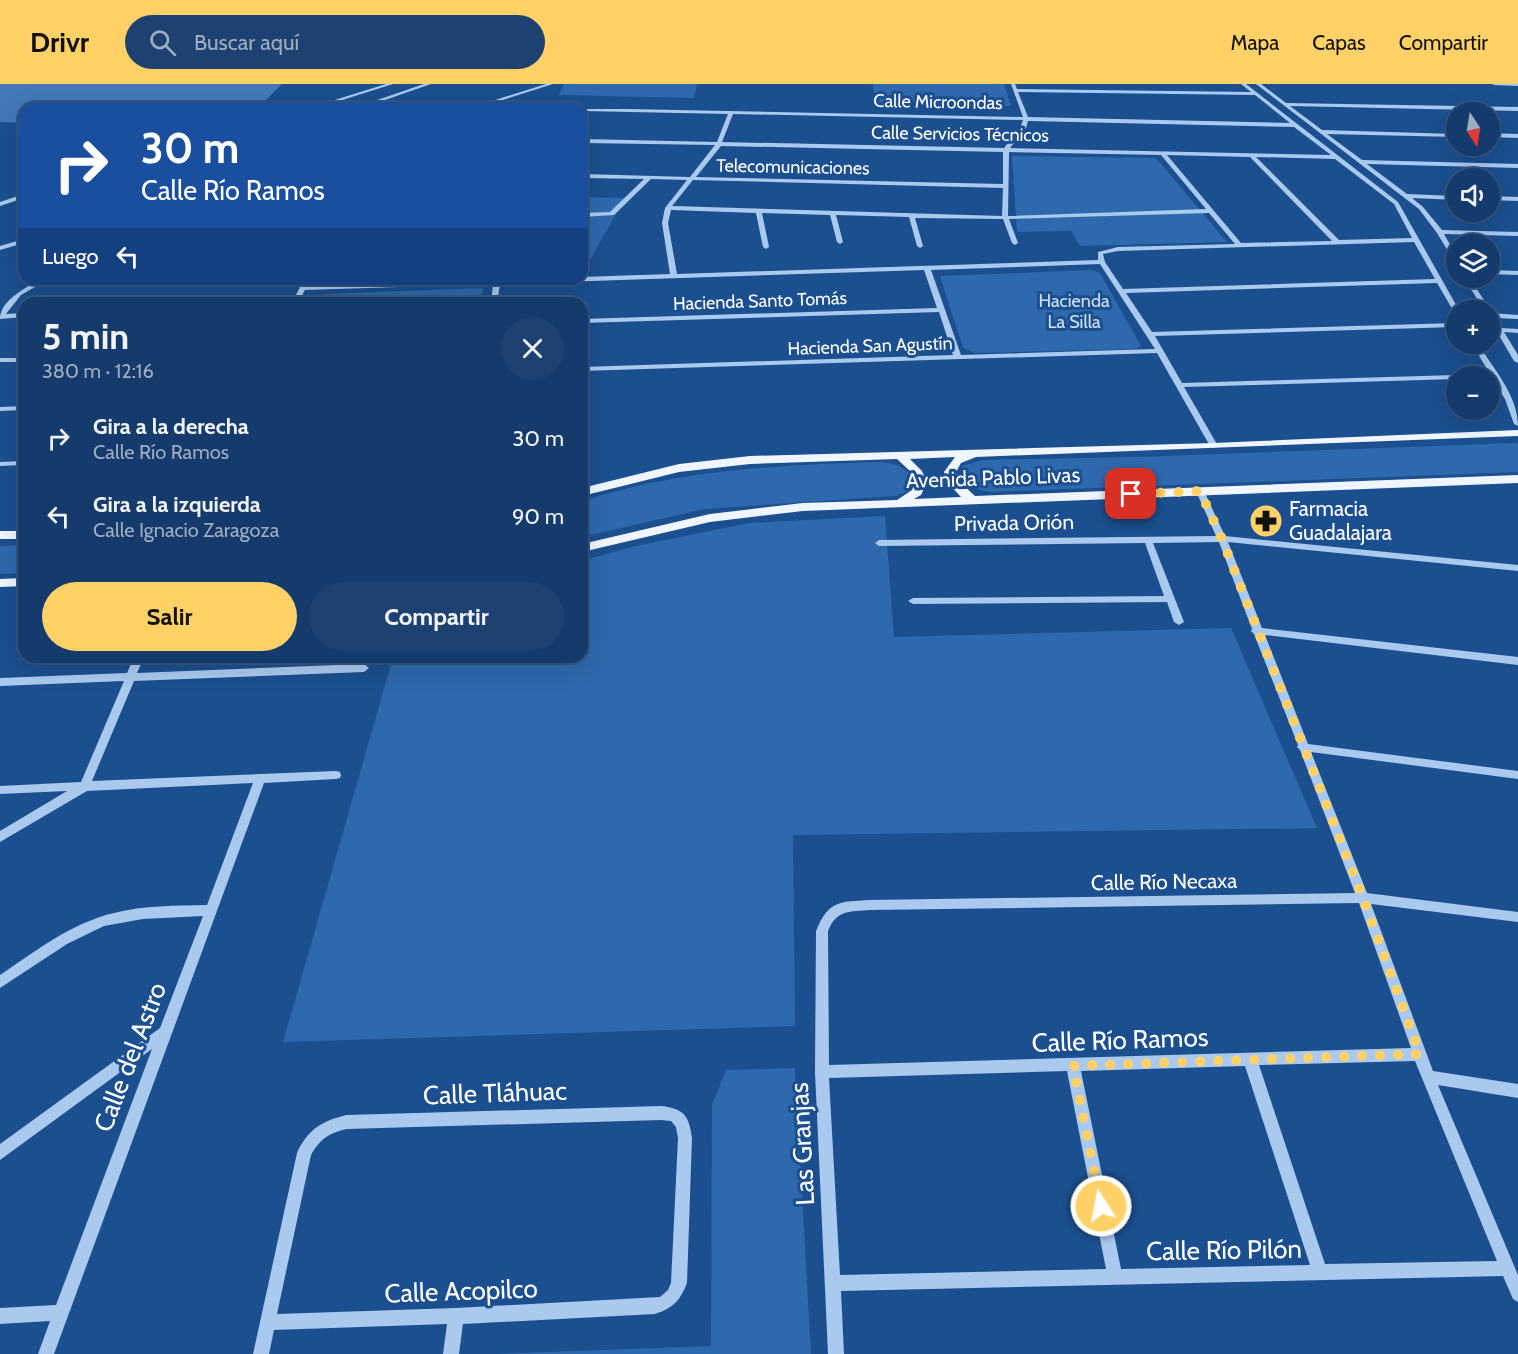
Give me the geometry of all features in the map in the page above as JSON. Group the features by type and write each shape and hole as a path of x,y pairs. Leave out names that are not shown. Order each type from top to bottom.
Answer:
{"main road":[{"name":"Avenida Pablo Livas","path":"588,490 646,474 723,462 1214,446 1518,433"},
{"path":"971,500 954,483 950,472 957,461 974,453"},
{"path":"899,503 917,492 921,483 916,471 900,455"},
{"name":"Avenida Pablo Livas","path":"588,546 682,523 745,512 899,503 1518,479"},
{"path":"0,536 18,535"},
{"path":"0,583 18,582"}],"street":[{"path":"332,102 391,84"},
{"path":"375,102 429,84"},
{"path":"492,102 551,84"},
{"path":"1243,84 1396,203 1450,300"},
{"path":"1258,84 1407,196 1425,212 1446,242"},
{"path":"1494,84 1518,85"},
{"path":"1015,243 1005,217 1006,150 1023,128 1026,118 1014,87 1256,94"},
{"path":"1286,104 1518,108"},
{"name":"Calle Microondas","path":"588,110 1294,125"},
{"path":"674,277 665,224 669,208 719,144 731,113"},
{"path":"1322,132 1446,135"},
{"path":"1500,135 1518,136"},
{"name":"Calle Servicios Técnicos","path":"588,141 1336,157"},
{"path":"1163,154 1240,246"},
{"path":"1252,156 1337,242"},
{"path":"1360,162 1518,166"},
{"name":"Telecomunicaciones","path":"588,176 1004,186"},
{"path":"588,215 612,214 649,178"},
{"path":"1407,196 1446,198"},
{"path":"0,204 18,198"},
{"path":"1500,198 1518,199"},
{"path":"0,210 18,205"},
{"path":"669,208 1005,217 1210,211"},
{"path":"759,211 766,247"},
{"path":"833,214 840,242"},
{"path":"912,216 920,246"},
{"path":"1440,232 1518,234"},
{"path":"1214,446 1150,334 1102,262 1100,255 1102,251 1416,240"},
{"path":"0,248 18,243"},
{"path":"588,279 1102,262"},
{"path":"927,268 958,358"},
{"path":"1500,272 1518,273"},
{"path":"1120,291 1440,281"},
{"path":"0,316 19,294 35,285"},
{"path":"298,297 304,285"},
{"path":"303,288 400,285"},
{"name":"Hacienda Santo Tomás","path":"588,321 940,310"},
{"path":"0,316 18,315"},
{"path":"1500,315 1518,317"},
{"path":"1150,334 1446,325"},
{"path":"1500,330 1518,331"},
{"path":"1500,332 1518,361"},
{"name":"Hacienda San Agustín","path":"588,369 1160,351"},
{"path":"0,360 18,360"},
{"path":"1181,385 1446,377"},
{"path":"1500,385 1516,410 1518,424"},
{"path":"0,409 18,408"},
{"path":"0,464 18,463"},
{"path":"1200,491 1222,539 1256,631 1363,898 1428,1077 1518,1294"},
{"name":"Privada Orión","path":"879,543 1222,539 1518,568"},
{"path":"1148,540 1179,622"},
{"path":"913,602 1171,599"},
{"path":"1256,631 1518,661"},
{"path":"0,837 85,786 137,663"},
{"path":"0,682 364,668"},
{"path":"1302,747 1518,775"},
{"path":"0,790 336,775"},
{"name":"Calle del Astro","path":"46,1354 260,778"},
{"name":"Calle Río Necaxa","path":"822,931 827,917 839,909 870,905 1363,898 1518,917"},
{"path":"0,982 65,939 102,921 128,916 212,910"},
{"name":"Las Granjas","path":"822,931 822,1072 836,1354"},
{"path":"0,1153 164,1033"},
{"name":"Calle Río Ramos","path":"822,1072 1420,1054"},
{"path":"1251,1059 1320,1272"},
{"path":"1073,1066 1115,1277"},
{"path":"1428,1077 1518,1091"},
{"name":"Calle Tláhuac","path":"269,1322 304,1153 314,1136 328,1126 347,1122 661,1113 675,1115 683,1124 686,1137 679,1283 675,1297 668,1303 655,1306"},
{"name":"Calle Río Pilón","path":"834,1283 1507,1268"},
{"name":"Calle Acopilco","path":"269,1322 655,1306"},
{"path":"0,1316 61,1312"},
{"path":"451,1354 456,1316"},
{"path":"261,1354 269,1322"}],"green space":[{"path":"564,84 697,84 694,98 559,95"},
{"path":"873,84 1004,84 1011,106 875,102"},
{"path":"1012,156 1156,158 1227,242 1080,246 1071,231 1017,232"},
{"path":"588,197 625,198 588,260"},
{"name":"Hacienda La Silla","path":"1092,270 1100,273 1141,346 1135,349 975,353 963,348 940,276"},
{"path":"483,288 481,297 319,297 324,294"},
{"path":"1518,444 1518,472 989,492 968,487 959,478 962,466 982,460 1138,457"},
{"path":"881,462 898,465 911,474 912,484 906,492 895,496 704,509 588,536 588,499 619,490 693,475 805,465"},
{"path":"885,516 894,637 1231,628 1317,828 793,835 795,1026 283,1042 391,663 588,663 588,559 631,547 749,523"},
{"path":"18,545 18,573 0,574 0,546"},
{"path":"795,1068 811,1354 495,1354 711,1346 712,1105 726,1070"}],"building":[{"path":"0,84 282,84 264,102 18,102 18,123 0,122"}],"place":[{"name":"Farmacia Guadalajara","path":"1266,521"}],"route":[{"path":"1101,1206 1073,1066 1420,1054 1363,898 1256,631 1222,539 1200,491 1131,494"}]}
